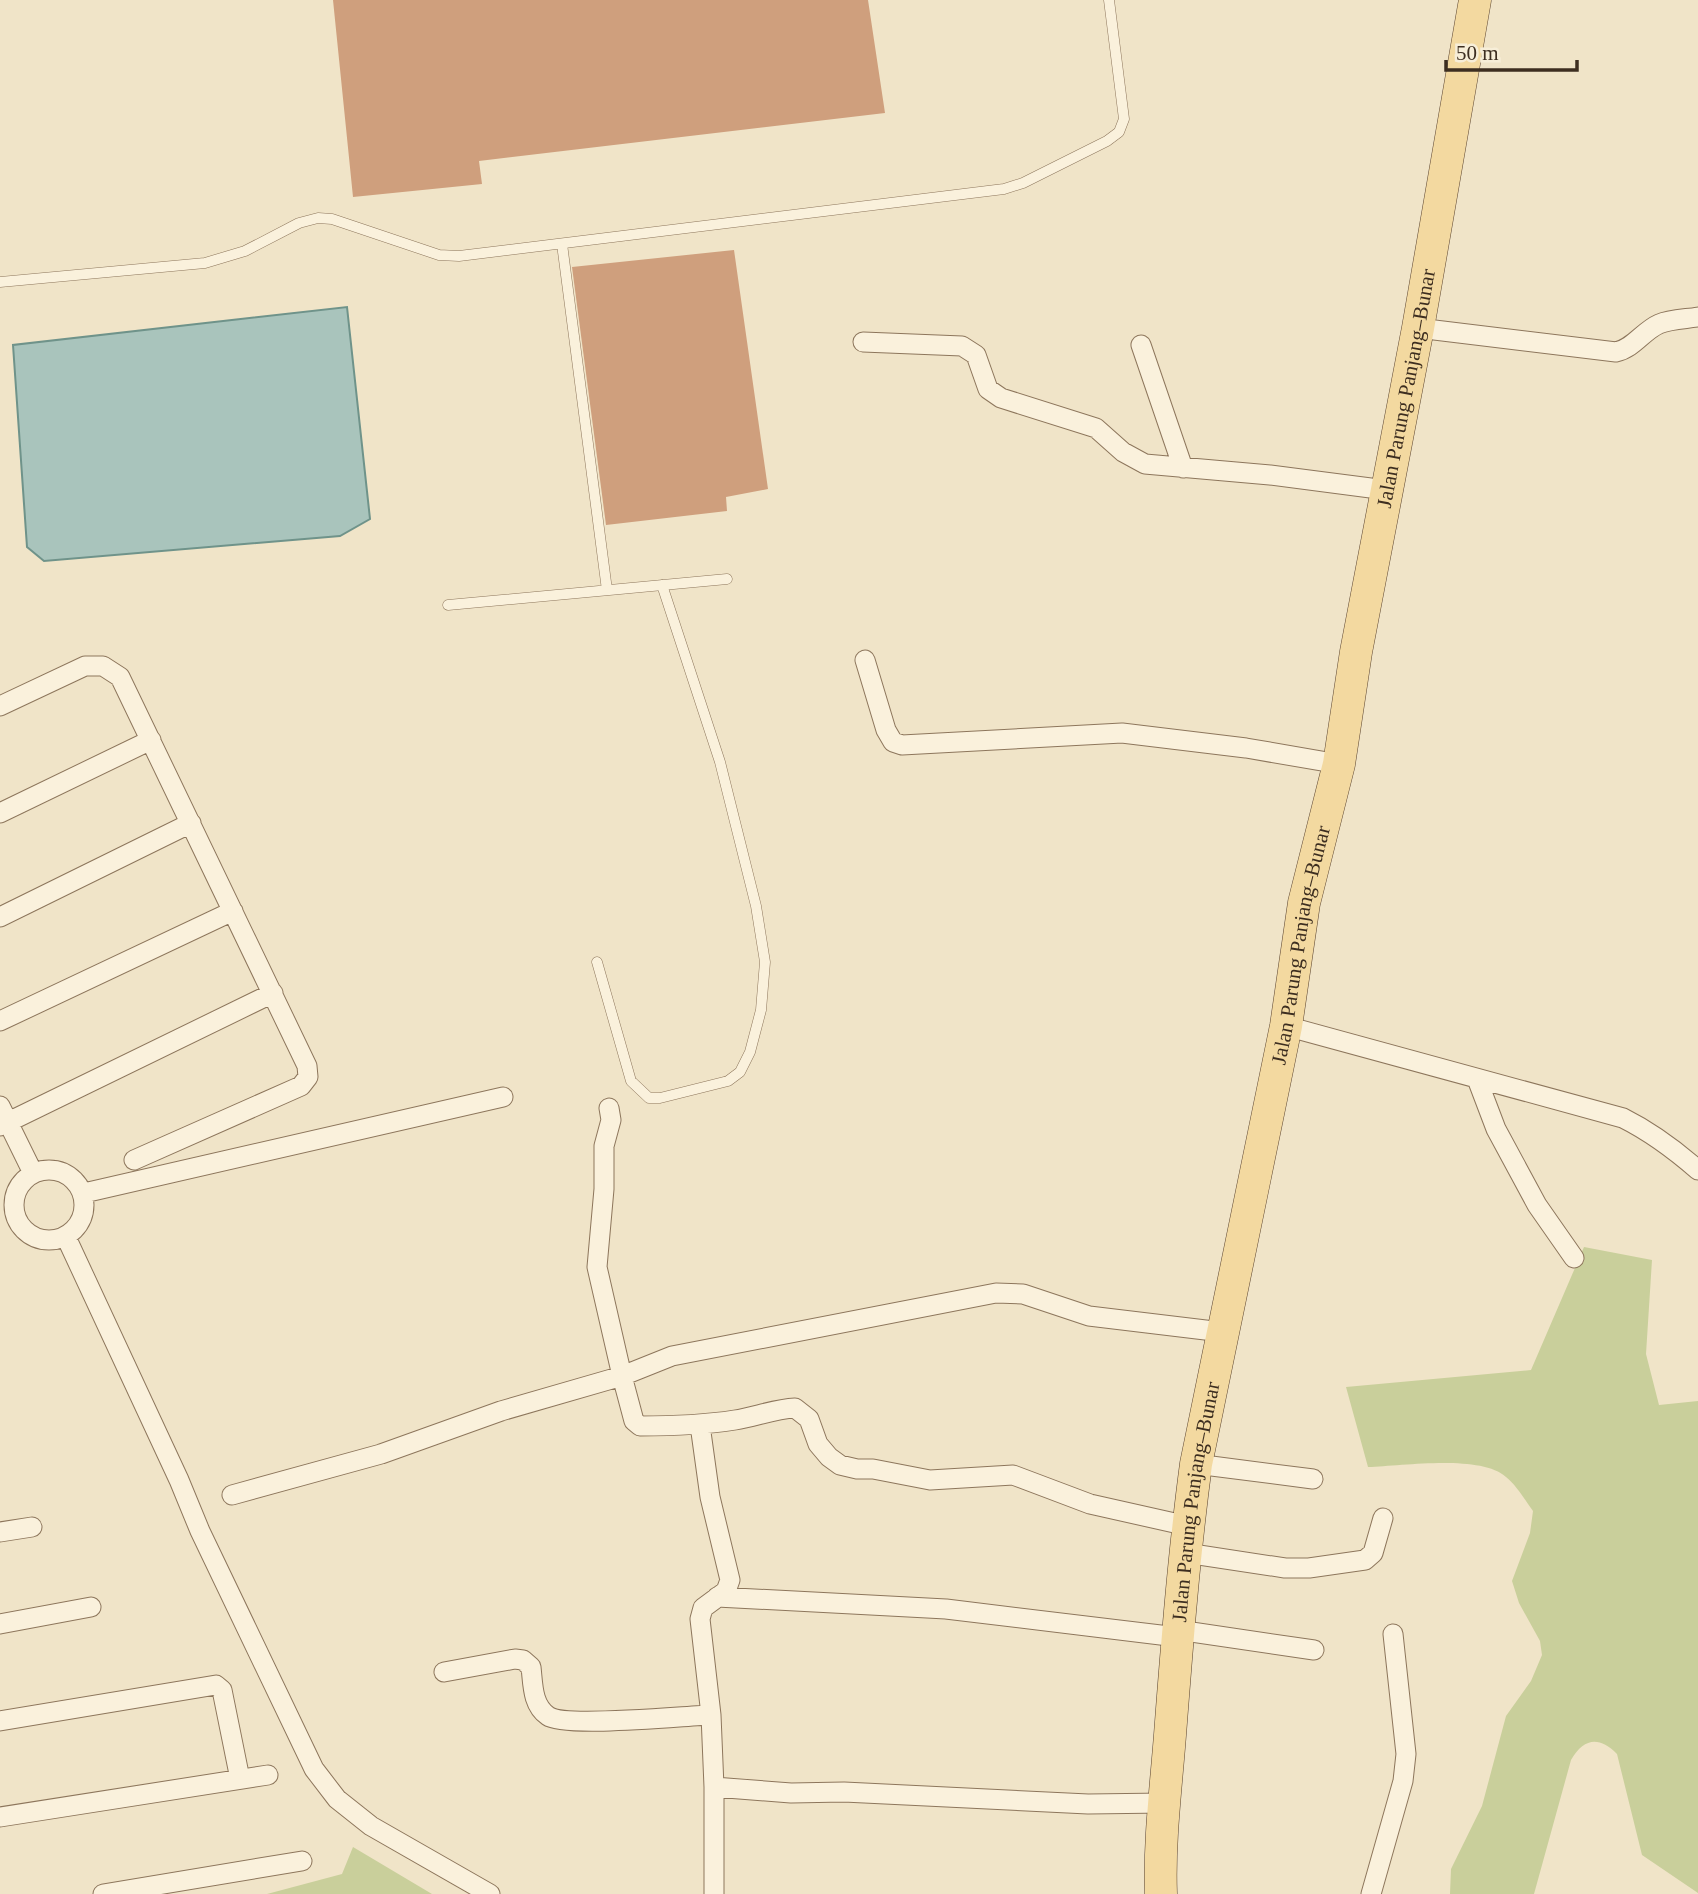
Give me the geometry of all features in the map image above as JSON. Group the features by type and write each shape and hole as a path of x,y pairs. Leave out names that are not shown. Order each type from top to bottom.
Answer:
{"main road":[{"name":"Jalan Parung Panjang–Bunar","path":"1161,1894 1178,1633 1196,1464 1286,1026 1304,903 1339,764 1356,652 1418,328 1475,0"}],"street":[{"path":"1418,328 1616,352 1626,350 1663,322 1698,317"},
{"path":"863,342 962,346 976,355 988,389 1001,398 1096,428 1123,452 1145,464 1270,475 1386,490"},
{"path":"1141,345 1183,468"},
{"path":"865,660 886,730 893,742 902,745 1122,733 1246,748 1339,764"},
{"path":"0,706 85,666 103,666 120,677 307,1066 308,1077 301,1086 134,1160"},
{"path":"0,813 151,740"},
{"path":"0,917 191,823"},
{"path":"0,1021 233,911"},
{"path":"33,1173 3,1118 273,993"},
{"path":"1286,1026 1623,1118 1643,1128 1698,1170"},
{"path":"1477,1079 1496,1129 1525,1183 1574,1258"},
{"path":"83,1193 503,1097"},
{"path":"608,1108 611,1120 604,1146 604,1189 597,1266 622,1376 637,1425 700,1425 794,1408 809,1419 818,1444 840,1465 930,1479 1013,1475 1187,1539 1285,1568 1309,1568 1365,1560 1373,1553 1382,1518"},
{"path":"57,1170 78,1182 85,1206 83,1219 66,1237 41,1240 7,1216 23,1180 33,1173 57,1170"},
{"path":"66,1237 200,1531 314,1769 337,1799 371,1826 490,1894"},
{"path":"232,1495 381,1454 502,1411 622,1376 672,1356 996,1293 1023,1294 1088,1316 1222,1332"},
{"path":"700,1425 710,1497 730,1580 726,1591 703,1608 700,1619 711,1715 715,1787 714,1894"},
{"path":"1196,1464 1313,1479"},
{"path":"0,1532 32,1527"},
{"path":"717,1597 946,1609 1314,1650"},
{"path":"0,1624 91,1607"},
{"path":"1371,1894 1403,1781 1406,1754 1393,1634"},
{"path":"444,1672 515,1659 523,1660 531,1667 536,1703 547,1716 558,1721 587,1722 711,1715"},
{"path":"0,1721 216,1685 222,1690 240,1779"},
{"path":"0,1818 268,1775"},
{"path":"715,1787 791,1793 844,1792 1088,1804 1165,1803"},
{"path":"103,1894 158,1889 302,1861"}],"lane":[{"path":"0,282 205,262 245,251 299,223 318,218 332,219 439,255 459,256 1004,189 1023,183 1107,141 1119,132 1124,119 1109,0"},
{"path":"562,244 607,590"},
{"path":"448,605 727,579"},
{"path":"597,962 631,1081 649,1098 660,1098 728,1081 740,1072 750,1052 761,1010 765,962 756,906 720,762 662,585"}],"green space":[{"path":"1584,1247 1652,1260 1646,1354 1659,1405 1698,1401 1698,1893 1642,1855 1617,1754 1604,1744 1592,1742 1581,1747 1571,1760 1534,1894 1450,1894 1451,1869 1482,1806 1506,1716 1531,1681 1542,1655 1540,1641 1519,1603 1512,1581 1530,1533 1533,1511 1506,1477 1479,1466 1440,1463 1368,1467 1346,1387 1531,1370"},
{"path":"353,1847 432,1894 267,1894 342,1874"}],"water":[{"path":"347,307 370,519 340,536 44,561 27,547 13,345"}],"building":[{"path":"333,0 868,0 885,113 479,161 482,184 353,197"},
{"path":"734,250 768,489 726,497 727,511 606,525 572,267"}]}
